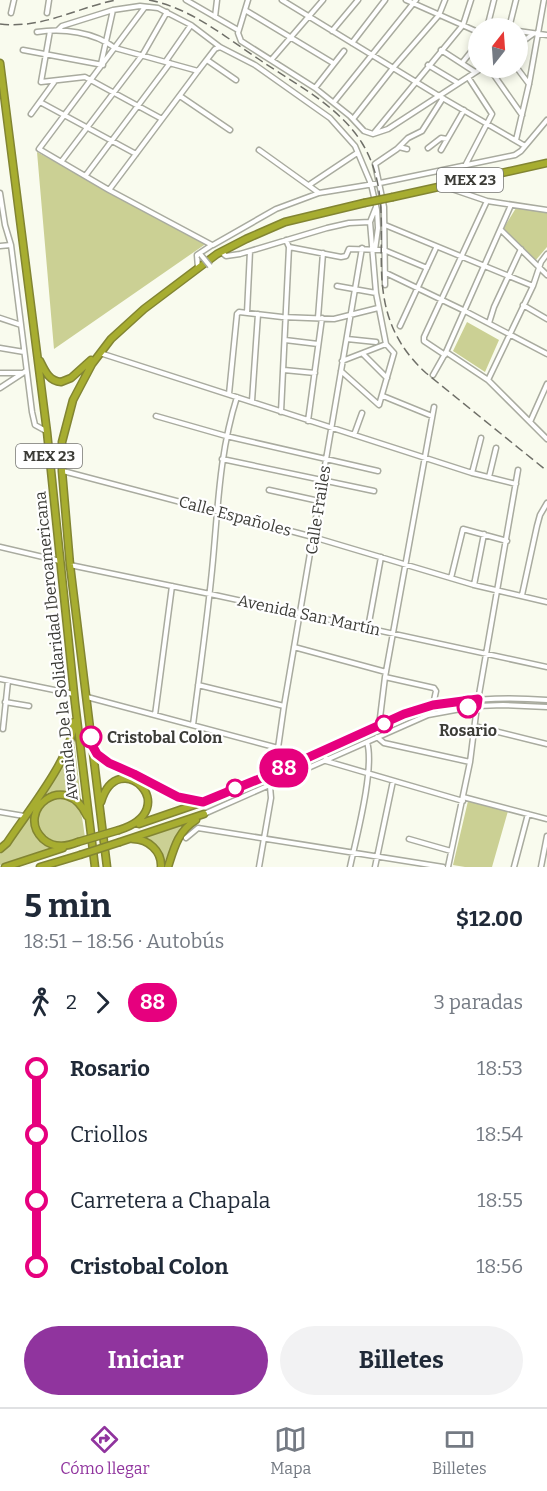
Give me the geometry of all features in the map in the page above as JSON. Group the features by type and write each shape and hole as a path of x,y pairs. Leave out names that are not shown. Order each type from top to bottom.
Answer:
{"highway":[{"name":"Avenida De la Solidaridad Iberoamericana","path":"0,63 47,432 74,694 95,867"},
{"name":"MEX 23","path":"443,186 547,163"},
{"name":"Avenida De la Solidaridad Iberoamericana","path":"108,867 70,566 62,471 62,442 70,409 80,384 99,353 135,317 221,252 255,234 285,222 443,186"},
{"path":"37,352 47,375 61,382 71,378 99,353"},
{"path":"0,849 7,843 68,748 73,731 75,703"},
{"path":"92,745 101,759 116,767 178,797 203,802"},
{"path":"99,805 108,785 119,779 128,778 137,781 147,793 149,800 146,813 129,827"},
{"path":"75,843 59,846 48,843 41,837 34,822 39,807 51,796 60,794 69,796 77,800 89,822"},
{"path":"5,867 203,802"},
{"path":"40,867 204,814"},
{"path":"168,867 176,842 183,830 204,814"},
{"path":"123,841 137,839 153,846 158,853 161,867"},
{"path":"53,867 80,855"}],"street":[{"path":"11,13 14,0"},
{"path":"47,14 49,0"},
{"path":"186,0 238,32 242,41 315,88 334,102 364,131 373,134 388,129 441,97 468,77"},
{"path":"215,16 217,0"},
{"path":"238,32 248,0"},
{"path":"282,0 525,146"},
{"path":"272,59 323,0"},
{"path":"332,31 358,0"},
{"path":"352,43 385,0"},
{"path":"405,0 415,2 468,27"},
{"path":"353,119 439,15 446,0"},
{"path":"373,134 463,25 471,0"},
{"path":"490,18 494,0"},
{"path":"511,18 516,0"},
{"path":"516,140 529,84 535,35 544,0"},
{"path":"334,102 415,2"},
{"path":"146,6 39,149 109,190 212,245"},
{"path":"58,30 62,26 113,10 146,6 167,12 191,25 220,47 255,65 330,118 355,146 371,184 376,207 378,236 374,250"},
{"path":"102,65 113,10"},
{"path":"245,10 333,63"},
{"path":"61,162 143,54 167,12"},
{"path":"86,175 137,107 191,25"},
{"path":"38,32 58,30 96,36 115,48 198,71"},
{"path":"50,31 41,82 80,77 92,80 162,119"},
{"path":"528,33 547,35"},
{"path":"528,39 535,35"},
{"path":"109,190 198,71 220,47"},
{"path":"23,50 102,65"},
{"path":"441,50 468,67"},
{"path":"315,88 344,51"},
{"path":"462,63 468,56"},
{"path":"207,60 236,80"},
{"path":"428,65 458,83"},
{"path":"466,165 492,114 469,78"},
{"path":"496,78 522,115"},
{"path":"524,78 529,84"},
{"path":"31,114 55,81"},
{"path":"180,96 230,130"},
{"path":"386,285 382,182 375,164 408,138 422,131 441,97"},
{"path":"40,102 135,154"},
{"path":"441,150 464,110"},
{"path":"198,268 197,255 276,209 319,193 515,154 547,120"},
{"path":"428,148 441,138 448,139"},
{"path":"399,147 407,149"},
{"path":"259,150 319,193"},
{"path":"309,185 357,153"},
{"path":"443,186 487,201 547,210"},
{"path":"0,193 2,224 11,244 25,372 35,425 47,432"},
{"path":"487,201 423,339 488,380 547,439"},
{"path":"434,375 446,353 511,205"},
{"path":"341,371 377,404 380,404 394,353 386,344 376,293 370,222 376,207"},
{"path":"221,252 226,256 327,228 370,222"},
{"path":"385,225 436,248 461,255 533,286"},
{"path":"501,230 547,275"},
{"path":"280,411 290,247 286,240"},
{"path":"0,246 11,244"},
{"path":"290,247 345,257 349,249 384,250 427,268"},
{"name":"Calle Frailes","path":"276,772 284,706 362,248"},
{"path":"400,326 436,248"},
{"path":"489,323 521,249"},
{"path":"247,313 250,251"},
{"path":"308,421 318,344 323,253"},
{"path":"488,380 547,254"},
{"path":"201,255 210,266"},
{"path":"386,273 547,354"},
{"path":"337,286 376,293"},
{"path":"523,305 547,319"},
{"path":"229,394 238,313 334,318 378,308"},
{"path":"252,401 258,314"},
{"path":"0,318 21,325"},
{"path":"346,339 376,342"},
{"path":"285,340 318,344"},
{"path":"342,361 386,344"},
{"path":"0,348 24,352"},
{"path":"99,353 252,401 331,429 472,473 516,484"},
{"path":"363,354 387,378"},
{"path":"284,370 315,372"},
{"path":"0,373 25,372"},
{"path":"0,388 25,372"},
{"path":"530,422 547,384"},
{"path":"382,396 432,416"},
{"path":"193,725 210,594 222,459 237,397"},
{"path":"379,727 385,674 434,407"},
{"path":"354,435 362,412"},
{"path":"156,416 226,436 378,471"},
{"path":"472,473 481,438"},
{"path":"489,477 496,448"},
{"path":"222,459 374,491"},
{"name":"Calle Españoles","path":"62,471 313,537 474,585 547,602"},
{"path":"186,838 198,828 446,867 452,851 470,762 478,699 518,471"},
{"path":"268,490 319,501"},
{"path":"522,595 537,526 547,503"},
{"path":"452,578 463,529 507,541"},
{"path":"474,585 484,534"},
{"path":"0,547 61,561"},
{"path":"368,628 381,557"},
{"name":"Avenida San Martín","path":"70,566 547,667"},
{"path":"155,715 172,586"},
{"path":"294,647 434,688 436,692 433,705"},
{"path":"0,679 74,694"},
{"path":"3,729 8,681"},
{"path":"198,685 284,706"},
{"path":"86,697 278,748"},
{"path":"203,802 379,727 404,714 433,705 478,699 547,700"},
{"path":"5,702 28,706"},
{"path":"204,814 428,715 477,706 547,706"},
{"path":"474,726 547,744"},
{"path":"377,737 384,743 470,762"},
{"path":"350,867 362,815 367,772 367,741"},
{"path":"318,752 325,755 326,761"},
{"path":"326,761 393,781 547,819"},
{"path":"375,867 393,781"},
{"path":"259,867 271,798 270,786"},
{"path":"0,812 24,816"},
{"path":"514,867 528,814"},
{"path":"541,867 547,836"},
{"path":"409,839 452,851"}],"green space":[{"path":"37,152 207,243 54,349"},
{"path":"516,208 547,212 547,247 535,261 503,229"},
{"path":"467,322 499,340 485,372 453,351"},
{"path":"74,739 81,801 72,794 61,791 51,792 40,798 66,759"},
{"path":"52,798 70,800 75,803 81,813 85,837 59,841 46,837 42,833 37,823 38,812"},
{"path":"468,801 508,811 492,867 453,865"},
{"path":"36,804 33,818 35,831 42,842 55,849 0,865 0,854"},
{"path":"186,824 174,840 165,866 158,848 143,838"}],"railway":[{"path":"0,24 15,25 45,21 116,0"},
{"path":"149,0 179,10 207,24 316,97 352,130 362,143 375,171 380,200 383,288 389,317 402,345 426,373 547,471"}],"bus line":[{"name":"88","path":"91,737 92,745 101,759 178,797 203,802 379,727 404,714 433,705 478,699 477,706 468,707"}],"place":[{"name":"Rosario","path":"468,707"},
{"name":"Cristobal Colon","path":"91,737"}]}
